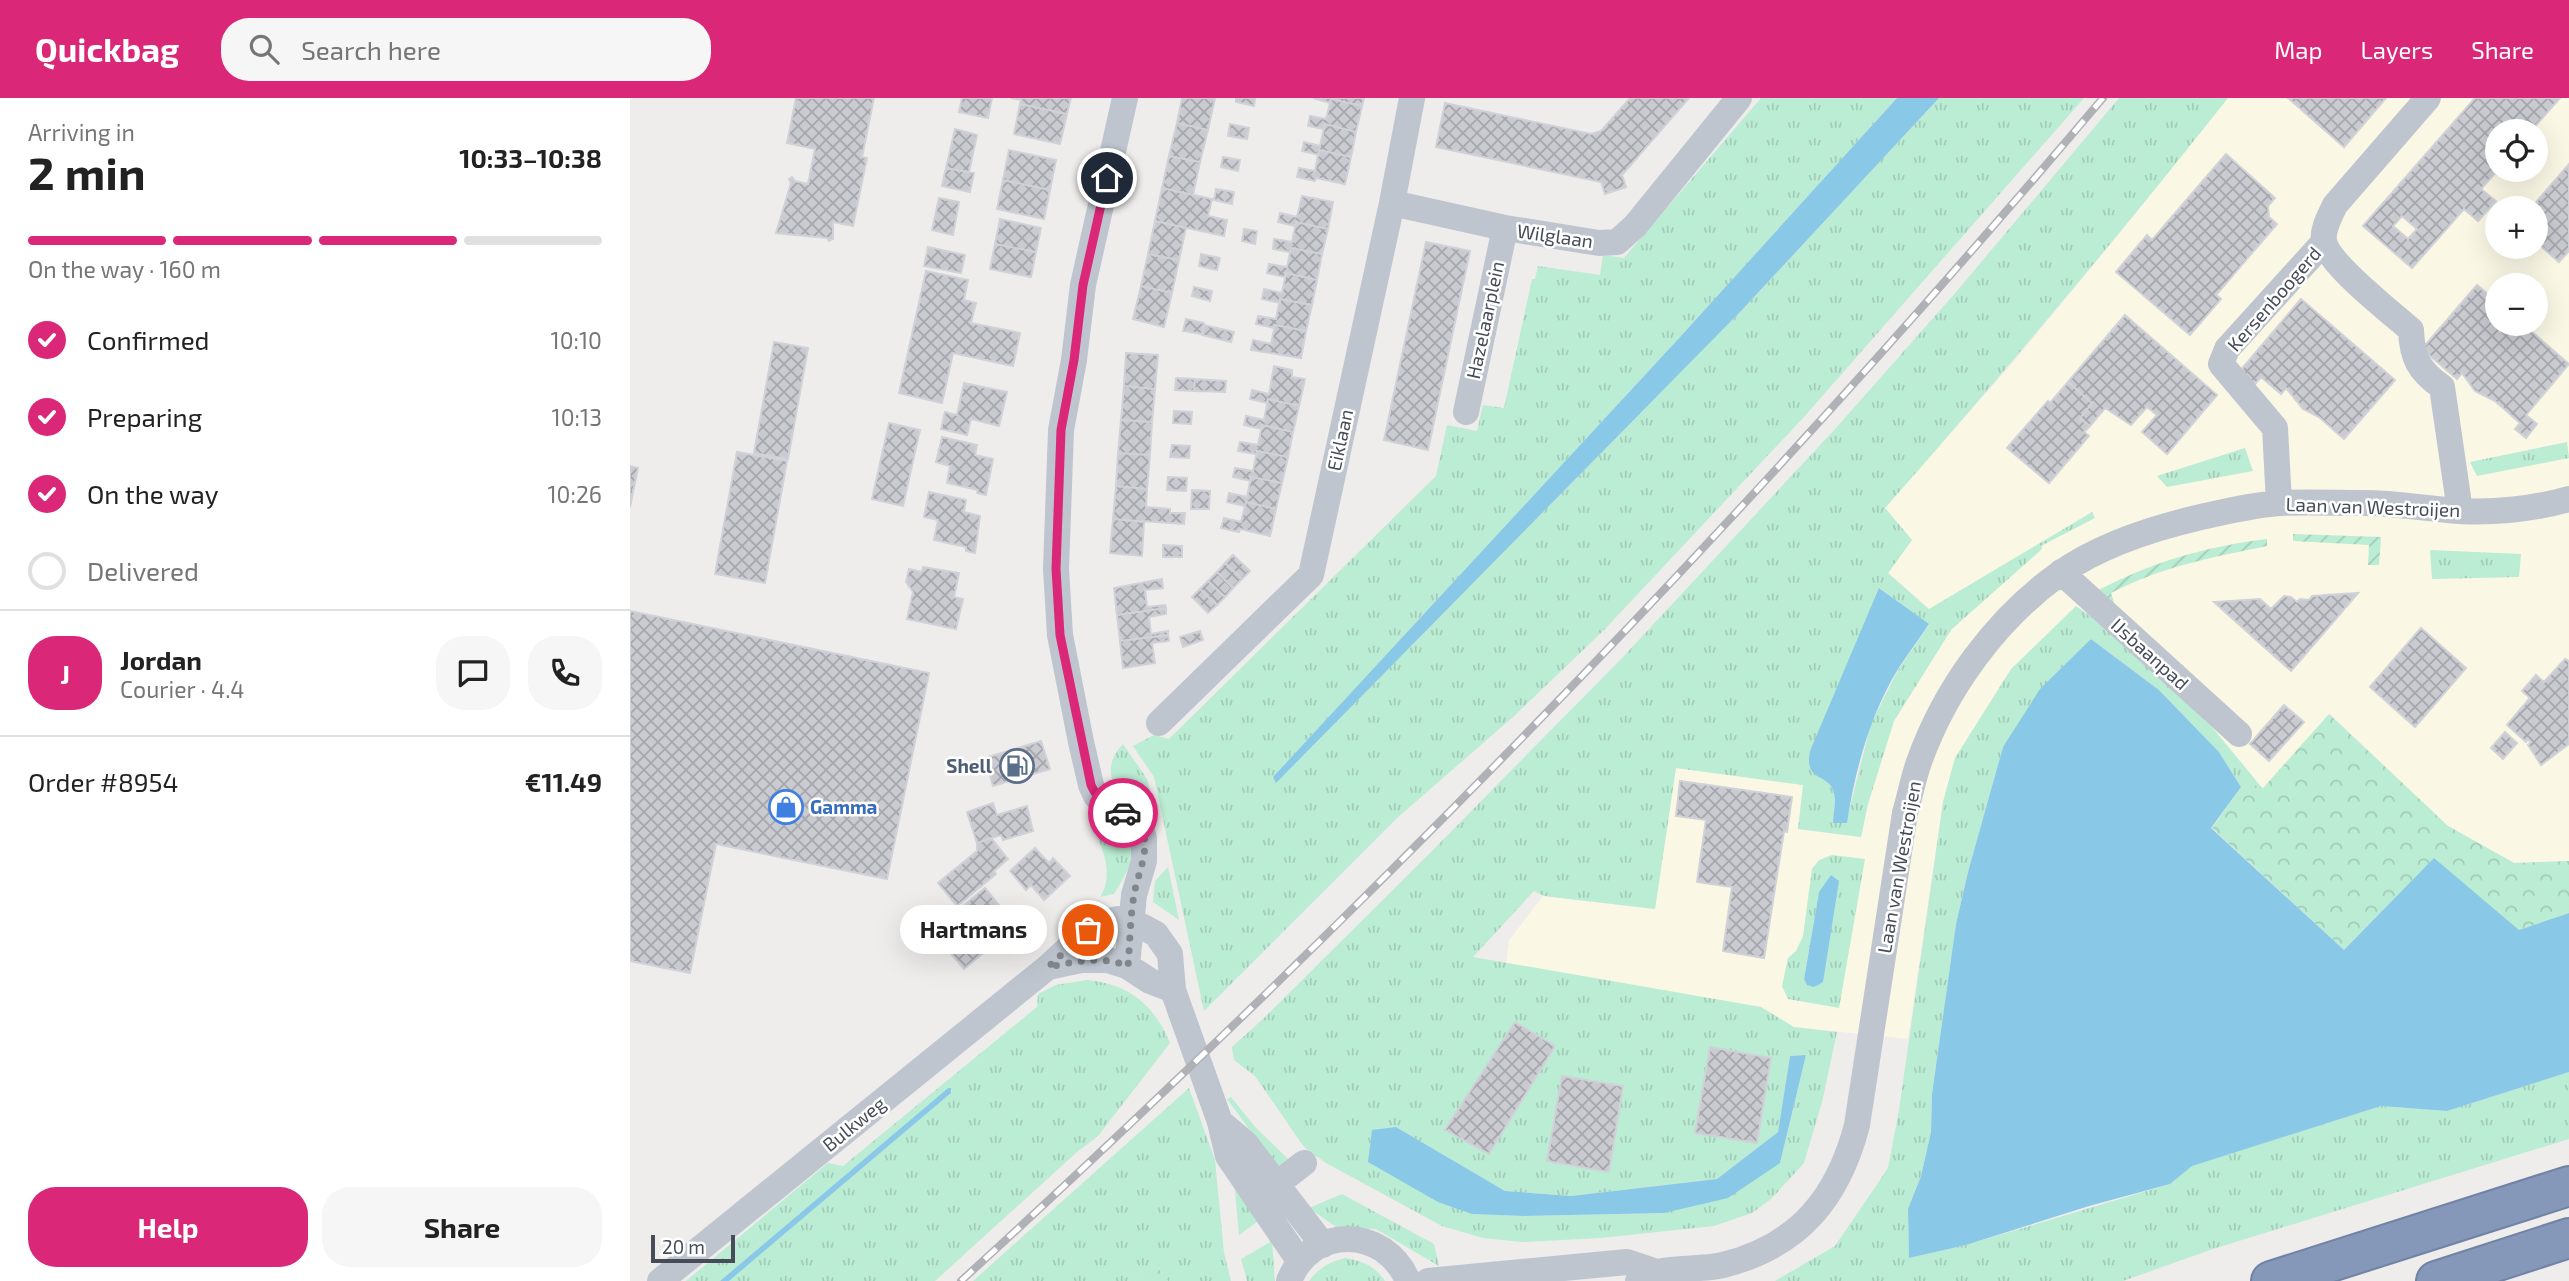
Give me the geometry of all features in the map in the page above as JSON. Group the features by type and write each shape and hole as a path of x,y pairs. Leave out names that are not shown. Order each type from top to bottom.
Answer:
{"highway":[{"path":"2272,1281 2569,1186"},
{"path":"2436,1281 2569,1238"}],"street":[{"path":"1125,98 1083,285 1074,360 1061,430 1056,569 1060,635 1091,785 1096,796 1107,805 1130,816 1140,826 1144,838 1144,861 1134,895 1128,966"},
{"name":"Eiklaan","path":"1159,723 1311,575 1392,203 1412,98"},
{"name":"Wilglaan","path":"1392,203 1505,228 1599,243 1617,242 1635,226 1739,98"},
{"name":"Kersenboogerd","path":"2428,98 2334,205 2326,226 2324,242 2334,261 2411,330 2412,350 2424,375 2442,387 2460,511"},
{"name":"Hazelaarplein","path":"1466,412 1505,228"},
{"name":"Kersenboogerd","path":"2279,503 2275,428 2221,364 2227,349 2324,242"},
{"name":"Laan van Westroijen","path":"1428,1281 1627,1262 1648,1277 1722,1265 1747,1257 1804,1224 1829,1195 1850,1154 1857,1125 1903,827 1918,764 1938,717 1979,652 2031,596 2061,572 2122,541 2160,527 2235,509 2279,503 2369,503 2460,511 2526,509 2569,499"},
{"name":"IJsbaanpad","path":"2061,572 2239,734"},
{"name":"Bulkweg","path":"660,1281 1048,967 1088,930 1117,919 1132,921"},
{"path":"1132,921 1148,927 1170,954 1174,990 1220,1122 1228,1156 1322,1245"},
{"path":"1048,967 1108,960 1128,966 1150,981 1174,990"},
{"path":"1220,1122 1247,1144 1294,1271 1322,1245 1345,1239 1369,1242 1380,1247 1398,1262 1408,1281"},
{"path":"1267,1192 1304,1163"}],"shaded area":[{"path":"2228,98 2569,98 2569,861 2514,863 2448,826 2330,714 2263,789 1955,758 1943,802 1908,1039 1794,1027 1472,958 1506,963 1509,940 1543,896 1655,909 1676,768 1804,785 1798,829 1861,837 1868,804 1894,721 1951,630 1888,573 1912,540 1885,508 2016,359"}],"green space":[{"path":"1761,98 1897,98 1273,777 1276,782 1742,310 1939,98 2084,98 1803,418 1603,631 1513,717 1397,818 1204,1011 1154,777 1133,746 1154,735 1169,739 1436,476 1447,425 1477,431 1483,405 1504,408 1532,279 1535,279 1538,266 1600,275 1603,255 1624,258"},
{"path":"2119,98 2228,98 2059,305 1885,508 1912,540 1888,573 1929,609 2092,512 2095,518 2041,546 2042,549 1951,630 1894,721 1868,804 1861,837 1798,829 1803,785 1676,768 1655,909 1544,896 1534,891 1473,957 1761,1007 1794,1027 1837,1032 1822,1102 1804,1163 1771,1199 1752,1213 1714,1226 1600,1238 1522,1242 1483,1238 1442,1226 1326,1163 1304,1147 1255,1076 1234,1060 1232,1047 1433,850 1623,657 1836,428 1957,291","holes":["1880,588 1929,625 1898,670 1871,724 1846,823 1833,823 1835,792 1830,784","1806,1055 1780,1163 1664,1213 1523,1216 1472,1214 1396,1127 1505,1191 1571,1196 1717,1179 1778,1132 1790,1056"]},
{"path":"2567,442 2569,458 2477,476 2470,462"},
{"path":"2245,448 2253,471 2167,487 2157,476"},
{"path":"2293,534 2381,537 2379,565 2368,565 2369,545 2293,541"},
{"path":"2267,539 2267,546 2187,564 2149,576 2111,593 2117,611 2095,592 2137,572 2178,557 2221,546"},
{"path":"2430,550 2521,554 2519,577 2432,579"},
{"path":"2076,606 2106,627 2212,727 2263,789 2241,787 2219,752 2159,690 2091,639 2003,747 1956,924 1932,1094 1931,1132 1921,1176 1908,1209 1909,1258 1966,1245 2170,1184 2191,1166 2381,1106 2447,1111 2569,1072 2569,1139 2213,1249 2123,1281 1775,1281 1835,1246 1888,1168 1899,1110 1943,802 1955,758 2011,669"},
{"path":"2329,714 2448,826 2514,863 2569,861 2569,913 2519,930 2435,860 2344,950 2212,828 2241,787 2263,788"},
{"path":"1123,744 1147,779 1152,798 1127,794 1113,782 1112,762"},
{"path":"1108,824 1129,835 1133,853 1114,894 1100,897 1107,880 1107,871 1094,826"},
{"path":"1832,855 1865,859 1839,1008 1788,999 1782,986 1788,958 1796,951 1803,936 1812,869 1819,860","holes":["1819,892 1807,985 1804,979"]},
{"path":"1168,867 1179,920 1153,902 1155,881"},
{"path":"1087,980 1115,986 1138,998 1156,1017 1170,1043 1098,1136 935,1281 729,1281 951,1093 948,1088 720,1281 686,1281 828,1163 843,1166 1037,1007 1038,994 1056,985"},
{"path":"1189,1088 1215,1160 1224,1253 1231,1281 1168,1281 1159,1269 1149,1264 1129,1281 973,1281"},
{"path":"1231,1097 1256,1128 1291,1162 1278,1169 1227,1099"},
{"path":"1235,1190 1261,1219 1239,1235"},
{"path":"1342,1194 1434,1244 1439,1266 1376,1229 1336,1227 1309,1208"},
{"path":"1272,1241 1275,1281 1247,1281 1241,1259"},
{"path":"1345,1258 1368,1265 1385,1281 1309,1281 1325,1266"},
{"path":"1149,1264 1159,1269 1168,1281 1129,1281"}],"water":[{"path":"1897,98 1939,98 1742,310 1276,783 1273,777"},
{"path":"1879,588 1929,624 1898,669 1879,705 1859,763 1847,823 1833,823 1834,794 1830,785 1810,768 1810,751"},
{"path":"2091,639 2159,690 2219,752 2241,787 2211,828 2344,950 2434,858 2519,930 2569,913 2569,1072 2447,1111 2381,1106 2192,1166 2170,1184 2089,1206 1966,1245 1909,1258 1908,1209 1921,1176 1931,1132 1932,1094 1956,924 2003,747 2040,689"},
{"path":"1831,875 1839,881 1823,982 1814,987 1807,985 1804,979 1819,892"},
{"path":"1806,1055 1780,1163 1728,1198 1664,1213 1523,1216 1472,1214 1438,1202 1368,1162 1372,1130 1396,1127 1505,1191 1571,1196 1717,1179 1778,1132 1790,1056"},
{"path":"951,1088 951,1093 729,1281 720,1281"}],"building":[{"path":"796,98 874,98 862,157 867,158 853,226 833,222 833,239 829,241 827,238 776,233 791,183 789,179 792,177 795,181 808,184 815,149 787,143"},
{"path":"962,98 992,98 988,118 959,112"},
{"path":"1011,98 1071,98 1067,114 1020,104 1021,100"},
{"path":"1182,98 1215,98 1208,130 1177,123"},
{"path":"1236,98 1255,98 1254,106 1236,102"},
{"path":"1313,98 1364,98 1362,106 1331,99 1330,103"},
{"path":"1630,98 1689,98 1622,175 1626,187 1605,194 1601,182 1436,147 1445,103 1591,134 1601,131"},
{"path":"2288,98 2386,98 2344,147"},
{"path":"2475,98 2560,98 2542,119 2485,119 2485,182 2487,182 2481,189 2490,196 2485,196 2485,213 2478,221 2464,209 2412,268 2363,226","holes":["2402,216 2417,229 2408,239 2393,226"]},
{"path":"1331,99 1362,106 1356,132 1325,124 1324,129 1308,126 1310,116 1326,119"},
{"path":"1020,104 1067,114 1060,144 1014,134"},
{"path":"1177,123 1208,130 1200,162 1169,156"},
{"path":"1230,124 1249,128 1247,139 1228,136"},
{"path":"1325,124 1356,132 1351,157 1319,150 1319,155 1302,151 1304,142 1320,146"},
{"path":"955,129 977,135 969,172 946,168"},
{"path":"1009,150 1056,160 1050,190 1003,180"},
{"path":"1319,150 1351,157 1345,184 1297,177 1299,168 1315,171"},
{"path":"2226,154 2275,198 2268,206 2269,217 2277,224 2216,295 2221,299 2190,335 2116,272 2147,235 2152,240"},
{"path":"1169,156 1200,162 1193,195 1162,188"},
{"path":"1223,157 1240,160 1238,171 1221,167"},
{"path":"2569,164 2569,251 2559,262 2548,252 2548,196 2541,196"},
{"path":"946,168 974,173 970,192 942,186"},
{"path":"1003,180 1050,190 1044,219 997,209"},
{"path":"1162,188 1212,199 1208,216 1227,220 1224,236 1155,221"},
{"path":"1216,189 1234,192 1232,204 1214,200"},
{"path":"1302,196 1333,202 1328,229 1296,222 1295,226 1278,222 1280,213 1297,217"},
{"path":"939,198 959,202 953,235 932,230"},
{"path":"1000,219 1041,228 1036,252 995,244"},
{"path":"1155,221 1186,228 1179,260 1148,254"},
{"path":"1296,222 1328,229 1322,254 1291,248 1290,252 1273,249 1274,239 1292,242"},
{"path":"1244,229 1257,231 1255,244 1242,241"},
{"path":"1426,242 1470,251 1428,450 1384,440"},
{"path":"995,244 1036,252 1031,277 990,269"},
{"path":"928,247 965,255 961,273 924,266"},
{"path":"1291,248 1322,254 1317,280 1286,273 1285,277 1267,273 1269,264 1287,267"},
{"path":"1148,254 1179,260 1172,293 1141,286"},
{"path":"1201,254 1220,258 1217,270 1199,266"},
{"path":"926,271 968,280 964,300 976,303 971,323 1020,333 1013,366 953,353 942,403 899,393"},
{"path":"1286,273 1317,280 1312,305 1280,299 1280,303 1262,299 1264,289 1282,293"},
{"path":"2477,285 2485,292 2485,336 2537,336 2569,364 2526,415 2537,424 2526,438 2515,429 2520,423 2495,401 2475,391 2462,373 2457,379 2422,349"},
{"path":"1141,286 1172,293 1164,327 1133,319"},
{"path":"1194,287 1212,291 1210,301 1192,296"},
{"path":"1280,299 1312,305 1306,331 1256,324 1258,316 1276,319"},
{"path":"2301,299 2395,380 2344,439 2319,417 2303,409 2286,388 2281,394 2261,377 2255,384 2240,371"},
{"path":"2125,315 2217,395 2167,454 2142,432 2157,415 2147,407 2131,425 2105,408 2090,426 2080,418 2092,403 2068,382"},
{"path":"1186,319 1204,323 1202,334 1183,331"},
{"path":"1204,325 1234,332 1231,342 1202,335"},
{"path":"1275,325 1306,331 1301,358 1251,350 1253,340 1271,344"},
{"path":"774,342 808,348 788,459 754,453"},
{"path":"1126,353 1158,355 1155,389 1124,386"},
{"path":"1274,366 1292,370 1292,377 1305,379 1299,406 1268,399 1267,403 1250,399 1252,390 1269,394"},
{"path":"1176,378 1195,379 1194,391 1175,390"},
{"path":"1195,379 1226,381 1225,392 1194,391"},
{"path":"2068,382 2092,403 2080,418 2090,426 2084,432 2089,436 2049,483 2007,448"},
{"path":"964,383 1007,392 999,426 971,419 967,435 941,429 945,412 957,415"},
{"path":"1124,386 1155,389 1152,422 1121,420"},
{"path":"1268,399 1299,406 1293,432 1262,425 1262,429 1244,425 1246,416 1264,420"},
{"path":"1174,411 1192,412 1191,424 1173,423"},
{"path":"1121,420 1152,422 1150,455 1118,453"},
{"path":"889,423 920,430 903,506 872,499"},
{"path":"1262,425 1293,432 1288,457 1257,451 1256,454 1238,451 1240,442 1258,445"},
{"path":"942,437 977,445 975,455 993,459 986,495 977,493 978,490 947,483 950,466 936,462"},
{"path":"1172,445 1190,446 1189,458 1170,457"},
{"path":"1257,451 1288,457 1282,483 1251,477 1251,481 1233,477 1235,468 1253,471"},
{"path":"737,452 787,461 765,583 715,574"},
{"path":"1118,453 1150,455 1147,489 1116,486"},
{"path":"630,466 638,468 630,507"},
{"path":"1168,477 1187,478 1186,491 1167,490"},
{"path":"1251,477 1282,483 1276,509 1246,502 1245,506 1227,502 1229,493 1247,497"},
{"path":"1116,486 1147,489 1146,507 1170,509 1170,513 1185,513 1184,524 1113,519"},
{"path":"1192,490 1210,491 1209,509 1191,509"},
{"path":"929,492 966,500 964,512 980,516 975,553 966,551 966,547 934,540 938,520 924,517"},
{"path":"1246,502 1276,509 1270,536 1221,528 1224,518 1241,522"},
{"path":"1113,519 1144,522 1142,556 1110,553"},
{"path":"1163,545 1182,546 1182,557 1163,557"},
{"path":"1233,555 1250,571 1242,579 1225,563"},
{"path":"1225,563 1242,579 1233,588 1217,572"},
{"path":"923,567 959,573 954,597 963,599 956,629 907,619 913,592 906,582 909,569 922,572"},
{"path":"1217,572 1233,588 1225,597 1208,581"},
{"path":"1162,579 1163,588 1145,590 1147,607 1165,605 1166,608 1117,615 1114,588"},
{"path":"1208,581 1225,597 1217,605 1200,589"},
{"path":"1200,589 1217,605 1208,613 1192,597"},
{"path":"2358,593 2291,671 2214,602 2260,599 2271,609 2284,596 2297,602 2300,599 2309,600 2312,596"},
{"path":"1166,608 1166,614 1149,617 1151,634 1168,631 1168,635 1120,641 1117,615"},
{"path":"630,611 929,673 887,879 716,844 690,973 630,961"},
{"path":"2421,628 2466,668 2415,727 2370,687"},
{"path":"1200,631 1203,640 1183,647 1180,637"},
{"path":"1168,635 1169,641 1152,643 1155,663 1123,668 1120,641"},
{"path":"2565,659 2569,661 2569,744 2541,765 2528,745 2531,742 2528,739 2526,742 2507,725 2530,698 2522,691 2536,675 2544,682"},
{"path":"2284,705 2304,722 2269,761 2250,744"},
{"path":"2505,732 2517,743 2503,759 2491,748"},
{"path":"1041,741 1050,769 993,786 985,758"},
{"path":"1680,781 1792,797 1764,958 1723,951 1732,887 1697,882 1706,820 1676,816"},
{"path":"993,803 997,815 1027,806 1033,831 1003,840 1001,835 977,843 967,812"},
{"path":"991,838 1008,859 994,871 996,874 957,906 938,883 977,851 977,843"},
{"path":"1035,848 1049,863 1053,858 1070,876 1044,900 1031,885 1026,890 1010,871"},
{"path":"985,888 1016,926 987,950 954,913"},
{"path":"954,913 987,950 964,969 932,931"},
{"path":"1515,1022 1555,1046 1489,1154 1445,1130"},
{"path":"1710,1047 1771,1058 1757,1143 1695,1133"},
{"path":"1562,1076 1623,1086 1609,1172 1547,1161"}],"railway":[{"path":"961,1281 1261,999 1551,708 1832,408 2103,98"}],"way so far":[{"path":"1088,930 1048,967 1081,960 1108,960 1128,966 1134,895 1145,849 1140,826 1123,813"}],"place":[{"name":"Shell","path":"1017,766"},
{"name":"Gamma","path":"786,807"},
{"name":"Hartmans","path":"1088,930"}],"route":[{"path":"1107,178 1083,285 1074,360 1061,430 1056,569 1060,635 1091,785 1096,796 1123,813"}]}
